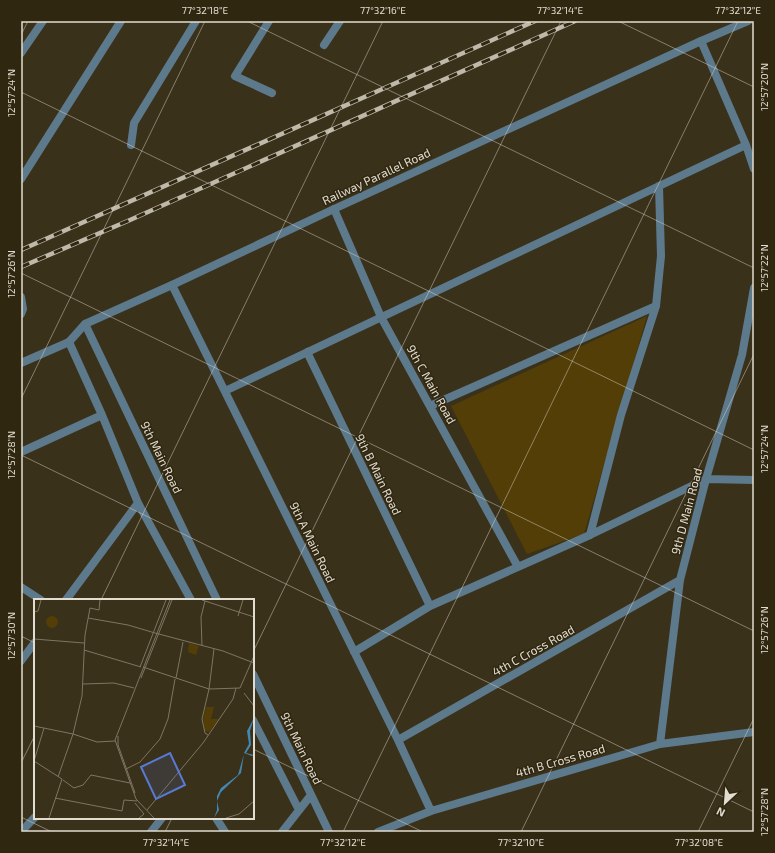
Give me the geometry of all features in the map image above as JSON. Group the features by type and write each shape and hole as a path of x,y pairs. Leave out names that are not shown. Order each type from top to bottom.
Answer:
{"street":[{"path":"21,53 44,21"},
{"path":"21,179 121,21"},
{"path":"131,145 134,123 196,21"},
{"path":"269,21 236,76 272,93"},
{"path":"324,45 340,21"},
{"name":"Railway Parallel Road","path":"21,363 69,342 85,324 172,285 334,208 748,21"},
{"path":"701,41 746,145 754,169"},
{"path":"225,391 746,145"},
{"path":"590,535 621,415 656,306 661,256 659,186"},
{"name":"9th C Main Road","path":"334,208 381,317 518,566"},
{"name":"9th A Main Road","path":"172,285 398,740 431,811"},
{"name":"9th D Main Road","path":"660,744 680,580 706,479 742,355 754,288"},
{"path":"21,297 23,309 21,314"},
{"path":"430,406 656,306"},
{"name":"9th Main Road","path":"85,324 218,599"},
{"path":"69,342 102,415 138,503 190,599"},
{"name":"9th B Main Road","path":"307,352 430,606"},
{"path":"21,452 102,415"},
{"path":"354,652 430,606 590,535 706,479 754,480"},
{"path":"67,599 138,503"},
{"name":"4th C Cross Road","path":"398,740 680,580"},
{"path":"21,587 39,599"},
{"path":"21,661 34,643"},
{"name":"9th Main Road","path":"254,676 329,832"},
{"path":"254,722 299,810"},
{"name":"4th B Cross Road","path":"378,832 431,811 660,744 754,732"},
{"path":"282,832 311,795"},
{"path":"21,832 34,818"},
{"path":"151,832 161,819"},
{"path":"217,819 225,832"}],"shaded area":[{"path":"647,316 584,534 527,554 451,406"}],"railway":[{"path":"21,250 535,21"},
{"path":"21,267 130,220 575,21"}]}
